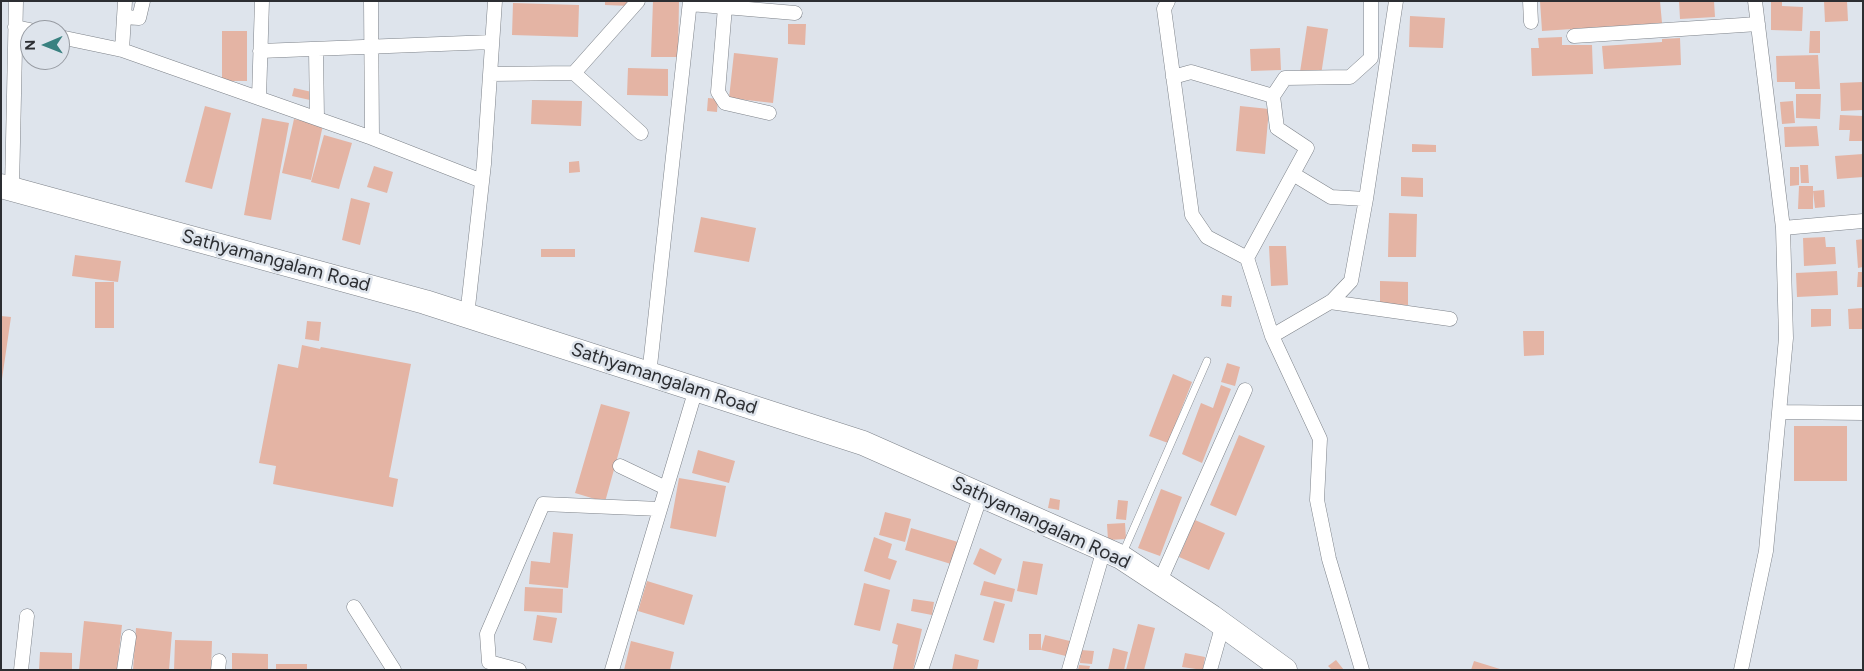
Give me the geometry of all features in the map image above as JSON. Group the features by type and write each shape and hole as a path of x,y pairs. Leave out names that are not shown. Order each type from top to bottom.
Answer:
{"highway":[{"name":"Sathyamangalam Road","path":"6,187 425,302 863,443 1113,553 1160,581 1223,624 1285,670"}],"street":[{"path":"6,187 16,1"},
{"path":"122,50 125,1"},
{"path":"124,17 139,18 143,1"},
{"path":"259,98 262,1"},
{"path":"371,1 372,138"},
{"path":"467,316 482,181 495,1"},
{"path":"574,74 638,1"},
{"path":"1168,1 1164,9 1192,215 1206,237 1247,258 1272,336 1320,439 1317,500 1329,559 1362,670"},
{"path":"1247,258 1307,148 1277,128 1273,96 1285,78 1350,76 1371,58 1371,1"},
{"path":"1272,336 1330,302 1351,281 1366,199 1396,1"},
{"path":"1530,1 1531,22"},
{"path":"1740,670 1766,551 1786,338 1783,228 1755,1"},
{"path":"650,374 690,2 726,7 795,12"},
{"path":"726,7 718,92 725,103 769,113"},
{"path":"1574,36 1758,24"},
{"path":"15,27 20,28"},
{"path":"70,39 122,50 372,138 482,181"},
{"path":"260,51 492,42"},
{"path":"316,50 317,118"},
{"path":"1173,77 1191,72 1273,96"},
{"path":"490,74 574,74 641,133"},
{"path":"1292,174 1331,196 1366,199"},
{"path":"1783,228 1863,221"},
{"path":"1330,302 1450,319"},
{"path":"612,670 696,389"},
{"path":"1160,581 1245,390"},
{"path":"1779,412 1863,413"},
{"path":"620,466 666,488"},
{"path":"921,670 981,495"},
{"path":"519,670 490,662 487,634 543,504 660,510"},
{"path":"1068,670 1113,553"},
{"path":"354,607 394,670"},
{"path":"21,670 27,616"},
{"path":"1210,670 1223,624"},
{"path":"124,670 129,637"}],"lane":[{"path":"1113,553 1207,361"}],"building":[{"path":"605,1 630,1 630,6 605,5"},
{"path":"653,1 679,1 678,57 651,57"},
{"path":"1540,1 1660,1 1662,23 1542,31"},
{"path":"1679,1 1714,1 1715,17 1680,19"},
{"path":"1771,1 1782,1 1782,6 1803,7 1802,31 1771,30"},
{"path":"1824,1 1847,1 1848,21 1825,22"},
{"path":"513,3 579,5 578,37 512,35"},
{"path":"1410,16 1445,18 1443,48 1409,47"},
{"path":"788,24 806,24 805,45 788,44"},
{"path":"1307,26 1328,29 1321,75 1300,72"},
{"path":"222,31 247,31 247,81 222,81"},
{"path":"1810,31 1820,31 1820,53 1809,53"},
{"path":"1562,37 1562,45 1592,45 1593,74 1532,76 1531,48 1539,48 1538,38"},
{"path":"1680,38 1681,65 1604,69 1602,46 1662,42 1662,39"},
{"path":"1280,48 1281,70 1251,71 1250,49"},
{"path":"734,53 778,58 773,103 729,98"},
{"path":"1818,55 1820,89 1795,89 1795,82 1777,82 1776,56"},
{"path":"628,68 668,69 668,96 627,95"},
{"path":"1863,82 1863,110 1841,111 1840,83"},
{"path":"294,88 312,92 310,100 292,96"},
{"path":"1796,94 1821,94 1820,119 1796,118"},
{"path":"708,98 718,99 717,112 707,111"},
{"path":"532,100 582,101 581,126 531,124"},
{"path":"1793,101 1795,123 1782,124 1780,102"},
{"path":"205,106 231,113 212,189 185,182"},
{"path":"1240,106 1269,109 1265,154 1236,151"},
{"path":"1840,115 1863,116 1863,141 1849,141 1850,130 1839,130"},
{"path":"262,118 289,123 271,220 244,215"},
{"path":"294,119 323,125 311,180 282,173"},
{"path":"1817,126 1819,146 1785,147 1784,127"},
{"path":"324,135 352,143 339,189 311,182"},
{"path":"1412,144 1436,145 1436,152 1412,152"},
{"path":"1863,154 1863,177 1837,179 1835,156"},
{"path":"579,161 580,172 569,173 569,162"},
{"path":"1800,165 1808,165 1809,183 1801,183"},
{"path":"374,166 393,172 387,193 367,187"},
{"path":"1790,167 1799,167 1799,185 1790,186"},
{"path":"1401,177 1423,178 1423,197 1401,196"},
{"path":"1799,186 1813,186 1813,209 1798,209"},
{"path":"1824,190 1825,207 1815,208 1813,191"},
{"path":"351,198 370,203 360,245 342,240"},
{"path":"1389,213 1417,214 1416,257 1388,257"},
{"path":"701,217 756,228 749,262 694,252"},
{"path":"1825,237 1826,247 1835,247 1836,264 1804,266 1803,238"},
{"path":"1863,239 1863,267 1858,268 1856,240"},
{"path":"1269,246 1286,246 1288,285 1271,286"},
{"path":"541,249 575,249 575,257 541,257"},
{"path":"75,255 121,261 118,282 72,276"},
{"path":"1837,271 1838,295 1797,297 1796,273"},
{"path":"1858,272 1863,272 1863,287 1857,287"},
{"path":"1380,281 1408,282 1408,305 1380,304"},
{"path":"95,282 114,282 114,328 95,328"},
{"path":"1222,295 1232,296 1231,307 1221,306"},
{"path":"1863,308 1863,329 1849,329 1848,309"},
{"path":"1811,309 1831,309 1831,326 1811,327"},
{"path":"1,316 11,317 2,379 1,379"},
{"path":"307,321 321,322 319,341 305,339"},
{"path":"1523,331 1544,331 1544,355 1524,356"},
{"path":"302,345 411,364 389,477 398,479 393,507 273,484 276,466 259,463 278,364 298,368"},
{"path":"1227,363 1240,367 1235,386 1221,382"},
{"path":"1173,374 1192,382 1168,443 1149,436"},
{"path":"1221,385 1231,389 1202,463 1182,454 1201,403 1213,408"},
{"path":"601,404 630,412 605,502 575,493"},
{"path":"1794,426 1847,426 1847,481 1794,481"},
{"path":"1239,435 1265,446 1236,516 1210,505"},
{"path":"698,450 735,461 729,483 692,473"},
{"path":"679,478 726,486 716,537 670,528"},
{"path":"1161,489 1182,497 1160,556 1138,548"},
{"path":"1050,498 1060,500 1059,510 1048,508"},
{"path":"1118,500 1128,501 1126,520 1116,519"},
{"path":"885,512 911,519 905,542 879,535"},
{"path":"1195,520 1225,533 1209,570 1179,557"},
{"path":"1125,523 1126,539 1108,540 1107,524"},
{"path":"911,528 958,542 951,564 905,550"},
{"path":"553,532 573,534 568,588 529,584 531,561 550,563"},
{"path":"874,537 892,544 888,558 897,561 890,580 864,571"},
{"path":"980,548 1002,559 995,575 973,564"},
{"path":"1023,561 1043,564 1037,595 1017,591"},
{"path":"647,581 693,595 684,625 638,611"},
{"path":"984,581 1015,589 1012,602 980,595"},
{"path":"864,583 890,590 880,631 854,625"},
{"path":"525,587 563,589 562,613 524,611"},
{"path":"913,599 934,602 932,615 911,611"},
{"path":"994,601 1005,604 994,643 983,640"},
{"path":"537,615 557,618 552,643 533,640"},
{"path":"84,621 122,625 117,670 79,670"},
{"path":"897,623 922,629 913,670 893,669 898,645 892,643"},
{"path":"1138,624 1155,628 1144,670 1126,670"},
{"path":"136,628 172,632 169,670 133,670"},
{"path":"1029,634 1041,634 1041,650 1029,650"},
{"path":"1045,635 1074,642 1070,657 1041,650"},
{"path":"175,640 212,641 211,670 174,670"},
{"path":"631,641 674,652 670,670 624,670"},
{"path":"1113,648 1128,652 1124,670 1108,670"},
{"path":"1081,650 1094,651 1092,664 1080,663"},
{"path":"40,652 72,653 72,670 39,670"},
{"path":"232,653 268,654 268,670 232,670"},
{"path":"1185,653 1205,657 1203,670 1182,667"},
{"path":"955,654 979,660 977,670 952,670"},
{"path":"1336,660 1344,670 1332,670 1328,666"},
{"path":"1474,661 1500,669 1471,670"},
{"path":"276,664 307,664 307,670 276,670"},
{"path":"1079,665 1090,666 1089,670 1078,670"}]}
